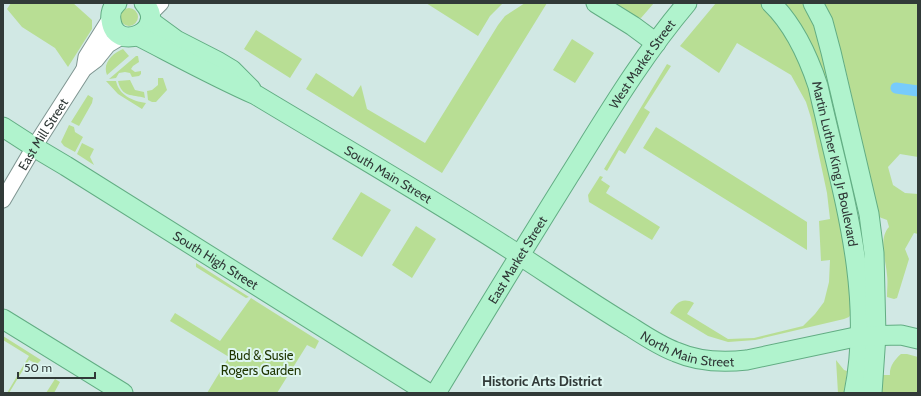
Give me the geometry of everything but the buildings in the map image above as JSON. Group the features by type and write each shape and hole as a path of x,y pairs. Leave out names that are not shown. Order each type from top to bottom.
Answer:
{"main road":[{"path":"596,3 633,26 656,43"},
{"name":"West Market Street","path":"600,127 656,43 687,3"},
{"name":"Martin Luther King Jr Boulevard","path":"771,3 791,27 802,46 818,86 853,240 868,336"},
{"name":"Martin Luther King Jr Boulevard","path":"813,3 823,22 831,52 869,214 874,253 868,336"},
{"path":"111,8 114,28 130,36 143,33 148,28 151,10"},
{"name":"South Main Street","path":"151,10 176,40 232,70 256,95"},
{"name":"South Main Street","path":"130,36 210,72 226,82 256,95 519,255"},
{"name":"South High Street","path":"3,127 428,393"},
{"name":"East Market Street","path":"436,393 504,283 519,255 600,127"},
{"name":"North Main Street","path":"519,255 648,338 675,352 697,360 719,362 747,360 868,336 901,335 918,339"},
{"path":"3,319 123,393"},
{"path":"854,393 868,336"},
{"path":"868,336 872,393"}],"street":[{"name":"East Mill Street","path":"84,69 86,57 111,8"},
{"name":"East Mill Street","path":"3,200 34,147 84,69 96,60 108,45 130,36"}],"green space":[{"path":"11,3 73,3 92,20 92,29 68,67 55,48 22,27 7,9"},
{"path":"426,3 503,3 490,16 478,36"},
{"path":"525,3 547,3 442,173 306,89 316,73 353,97 361,85 367,109 425,143 498,25 505,16"},
{"path":"613,3 654,3 641,18"},
{"path":"716,3 763,3 778,20 804,64 845,237 852,312 849,317 755,340 728,342 708,336 670,313 680,302 690,301 694,303 687,314 728,339 754,338 803,326 824,302 829,282 830,260 821,261 819,221 830,219 827,193 811,118 806,102 791,75 737,43 719,73 680,46"},
{"path":"779,3 806,3 814,18 835,102 827,103"},
{"path":"823,3 918,3 918,157 900,154 888,167 893,185 905,193 918,194 918,234 914,233 905,249 909,259 897,298 894,299 887,297 887,278 883,244 884,237 889,227 887,220 879,217 844,63 832,23"},
{"path":"125,8 133,8 138,13 136,24 133,26 125,26 120,21 120,13"},
{"path":"256,30 302,59 290,78 244,49"},
{"path":"572,39 594,53 575,83 553,70"},
{"path":"123,49 129,56 107,75 106,66 109,59"},
{"path":"136,56 138,56 139,62 131,69 135,72 141,71 139,76 132,77 130,73 125,72 119,73 116,78 109,79"},
{"path":"667,64 671,66 644,108 650,112 625,154 619,150 607,171 604,169"},
{"path":"158,78 163,78 167,90 156,102 152,102 148,100 147,91 152,90 158,85"},
{"path":"130,80 135,90 144,92 145,98 125,93 122,90 118,81"},
{"path":"106,81 116,81 123,94 136,101 146,103 142,109 118,94"},
{"path":"88,95 93,98 92,103 79,126 71,122"},
{"path":"69,125 74,127 75,132 83,137 75,152 64,146 61,142"},
{"path":"656,127 807,222 807,250 643,148"},
{"path":"82,143 94,149 90,157 94,165 77,154"},
{"path":"600,176 603,177 601,180 610,186 606,193 660,227 652,240 589,202 588,195"},
{"path":"361,192 391,210 362,257 332,239"},
{"path":"416,226 436,239 412,278 392,265"},
{"path":"196,263 249,297 246,298 196,267"},
{"name":"Bud & Susie Rogers Garden","path":"251,298 319,341 315,349 307,345 277,393 207,393 229,357 170,321 175,313 220,341"},
{"path":"3,336 41,360 37,364 29,360 9,393 7,393 29,356 3,340"},
{"path":"901,354 918,357 918,393 879,393 880,375 890,375 890,369 893,363"},
{"path":"836,360 844,370 847,371 844,393 838,393"},
{"path":"55,379 60,382 54,393 46,393"}],"waterway":[{"path":"896,88 918,91"}],"district":[{"name":"Historic Arts District","path":"542,381"}]}
